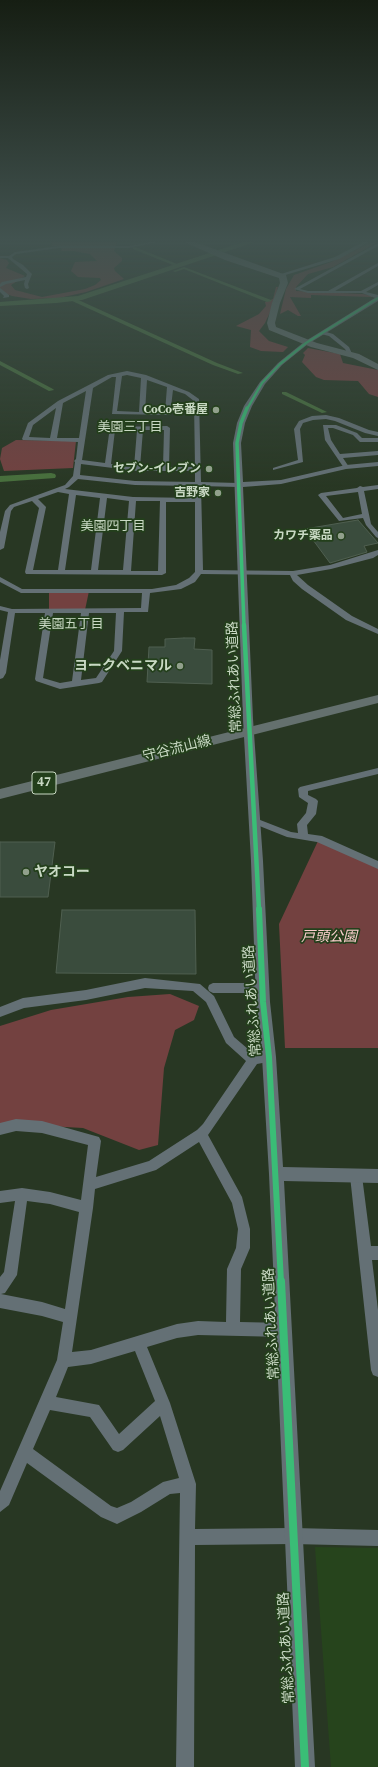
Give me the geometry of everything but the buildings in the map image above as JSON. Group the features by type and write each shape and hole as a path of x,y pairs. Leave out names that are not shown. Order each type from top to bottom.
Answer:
{"main road":[{"path":"271,324 276,331 306,343 351,355 378,367"},
{"name":"守谷流山線","path":"0,794 118,763 249,732 378,699"}],"street":[{"name":"常総ふれあい道路","path":"306,1767 293,1536 270,1057 262,988 255,821 249,732 237,443 241,422 248,406 269,375 289,356 306,343 336,324"},
{"path":"323,333 331,335 348,348 351,355"},
{"path":"0,579 21,591 75,582 146,591 178,587 192,580 199,572 197,400 187,393 144,376 127,373 119,374 102,379 90,387 60,402 30,424 25,439 80,440"},
{"path":"119,374 114,413 168,414 170,386"},
{"path":"142,414 144,376"},
{"path":"0,548 8,510 12,506 58,490 66,486 76,477 80,440 90,387"},
{"path":"53,440 60,402"},
{"path":"275,470 301,461 297,429 301,422 306,420 326,417 337,419 367,432 378,434"},
{"path":"346,467 328,440 325,426 334,426 355,434 360,440 378,440"},
{"path":"108,465 112,428 167,428 166,469"},
{"path":"137,469 140,428"},
{"path":"339,456 378,453"},
{"path":"77,461 137,469 198,469"},
{"path":"76,477 120,482 238,485 291,481 346,467 378,464"},
{"path":"366,516 341,520 321,495 360,488 378,487"},
{"path":"360,488 369,526 378,536"},
{"path":"58,490 72,493 134,499 198,500"},
{"path":"60,572 72,493"},
{"path":"94,572 104,496"},
{"path":"33,499 43,507 29,572 60,572 75,582"},
{"path":"128,572 134,499"},
{"path":"75,582 94,572 162,573 163,500"},
{"path":"369,526 378,523"},
{"path":"199,572 293,573 331,567 370,556 378,552"},
{"path":"293,573 296,579 305,587 349,618 378,632"},
{"path":"0,608 12,611 145,610 146,591"},
{"path":"76,684 85,610"},
{"path":"49,611 39,678 60,686 99,680 118,651 120,610"},
{"path":"0,676 2,673 12,611"},
{"path":"303,836 302,824 311,814 313,801 304,797 303,789 378,771"},
{"path":"255,821 290,835 319,839 378,865"},
{"path":"0,1012 23,1003 86,995 144,983 196,987 210,999 230,1040 253,1060"},
{"path":"213,988 262,988"},
{"path":"89,1185 152,1166 200,1134 207,1128 253,1060 270,1057"},
{"path":"0,1129 16,1126 42,1127 95,1141 87,1208 64,1360 4,1500 0,1504"},
{"path":"200,1134 238,1201 244,1229 243,1248 234,1270 233,1329"},
{"path":"276,1174 378,1176"},
{"path":"356,1176 372,1253 378,1370"},
{"path":"0,1197 22,1194 50,1198 87,1208"},
{"path":"0,1288 10,1275 22,1194"},
{"path":"0,1301 42,1309 70,1317"},
{"path":"64,1360 91,1357 177,1331 198,1328 284,1330"},
{"path":"139,1342 163,1403 188,1484 184,1767"},
{"path":"45,1402 94,1410 118,1445 163,1403"},
{"path":"24,1451 106,1512 117,1516 136,1507 168,1487 188,1484"},
{"path":"188,1537 293,1536 378,1538"}],"shaded area":[{"path":"315,1547 378,1548 378,1767 331,1767"}],"green space":[{"path":"239,324 264,324 259,331 269,341 288,347 283,352 261,351 250,347 251,330 236,326"},
{"path":"308,348 340,354 343,363 378,370 378,397 369,394 358,381 324,380 316,377 302,362 305,355 303,353"},
{"path":"16,440 76,441 73,468 4,471 0,459 2,448"},
{"path":"49,591 89,591 85,610 49,611"},
{"name":"戸頭公園","path":"318,841 378,868 378,1048 285,1048 279,924"},
{"path":"170,994 199,1006 194,1020 175,1030 164,1068 158,1145 139,1150 83,1128 30,1125 0,1130 0,1026 51,1010 128,997"}],"waterway":[{"path":"128,324 215,364 240,373"},
{"path":"0,363 51,390"},
{"path":"284,393 324,412"},
{"path":"0,479 51,476"}],"cycle path":[{"path":"305,1767 276,1174 269,1057 263,1002 257,861 248,719 237,443 241,423 248,406 262,383 280,364 306,343 336,324"}],"place":[{"name":"CoCo壱番屋","path":"216,410"},
{"name":"セブン-イレブン","path":"209,469"},
{"name":"吉野家","path":"218,493"},
{"name":"カワチ薬品","path":"341,536"},
{"name":"ヨークベニマル","path":"180,666"},
{"name":"ヤオコー","path":"26,872"}],"district":[{"name":"美園三丁目","path":"130,428"},
{"name":"美園四丁目","path":"113,527"},
{"name":"美園五丁目","path":"71,625"}]}
